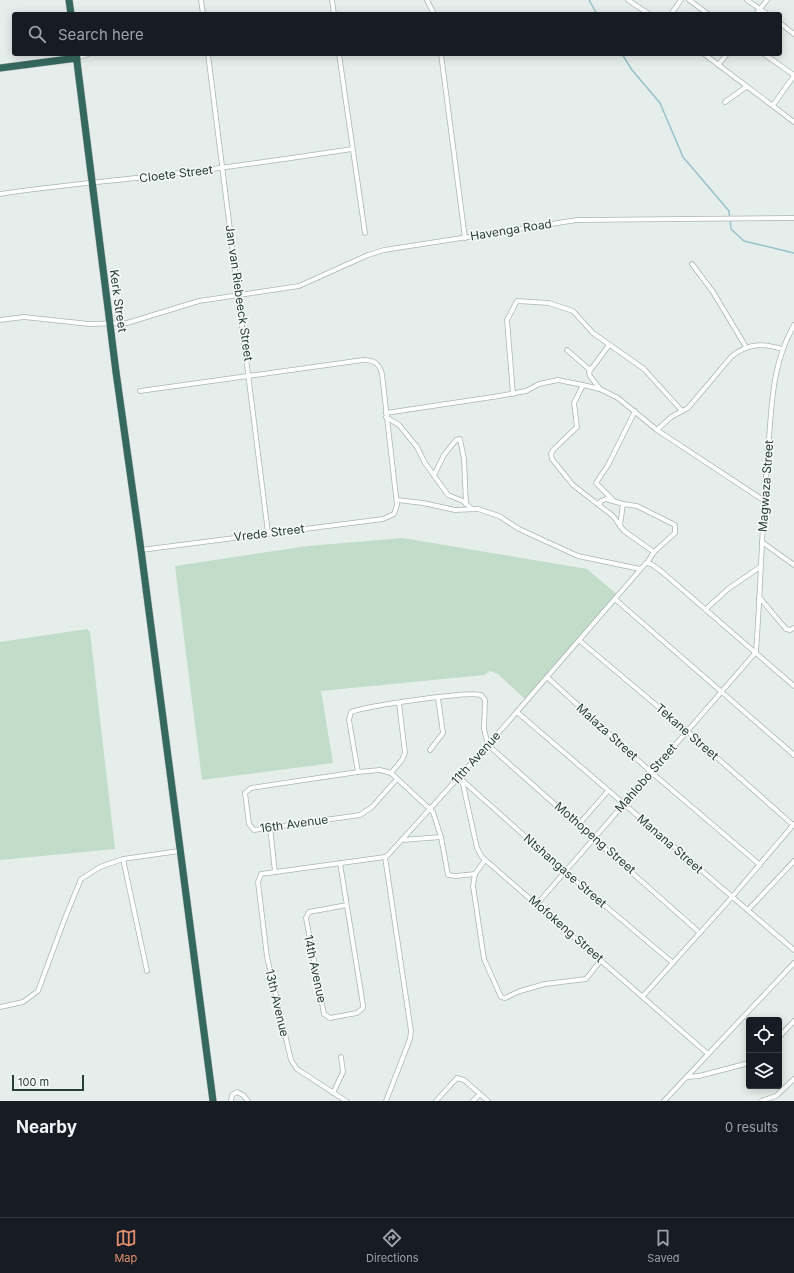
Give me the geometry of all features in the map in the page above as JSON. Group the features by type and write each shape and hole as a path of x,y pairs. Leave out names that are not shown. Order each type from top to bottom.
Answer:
{"highway":[{"path":"69,0 71,12"},
{"path":"0,68 76,56"},
{"name":"Kerk Street","path":"76,56 116,372 141,550 179,851 213,1101"}],"street":[{"path":"201,0 203,12"},
{"path":"332,0 334,12"},
{"path":"427,0 433,12"},
{"path":"628,0 646,12"},
{"path":"672,12 681,0"},
{"path":"689,0 705,12"},
{"path":"748,0 764,12"},
{"path":"758,12 766,0"},
{"path":"782,25 794,34"},
{"name":"Jan van Riebeeck Street","path":"208,56 238,295 250,376 268,533"},
{"path":"339,56 365,233"},
{"path":"441,56 465,238"},
{"path":"707,56 794,122"},
{"path":"718,65 725,56"},
{"path":"767,56 794,76 773,105"},
{"path":"725,102 746,87"},
{"name":"Cloete Street","path":"0,194 44,187 223,168 352,149"},
{"name":"Havenga Road","path":"0,320 32,318 111,324 137,321 199,301 279,290 306,284 375,252 577,220 794,218"},
{"path":"692,264 713,292 746,347"},
{"path":"513,394 507,320 517,301 542,302 567,308 578,315 593,333 644,369 682,411"},
{"name":"Magwaza Street","path":"756,652 764,500 773,393 782,349 794,325"},
{"path":"657,430 671,417 688,408 731,356 746,347 764,344 782,349"},
{"path":"600,389 589,375 590,370 609,345"},
{"path":"567,350 590,370"},
{"path":"140,391 363,360 373,361 380,367 397,500 422,503 455,510 472,509 499,516 519,529 578,556 640,569"},
{"path":"386,415 513,394 533,388 539,384 558,380 583,385 600,389 618,398 657,430 764,500"},
{"path":"583,385 574,403 576,429 555,447 551,452 551,457 569,482 613,516 620,526 654,552"},
{"path":"614,501 596,483 608,465 635,411"},
{"path":"386,415 402,428 417,447 425,463 449,497 466,504 472,509"},
{"path":"434,475 448,448 456,440 460,439 464,459 466,504"},
{"path":"598,505 604,499 623,504 620,526"},
{"name":"Vrede Street","path":"141,550 383,519 390,517 395,512 397,500"},
{"name":"11th Avenue","path":"385,857 488,745 546,677 616,600 640,569 649,563 654,552 675,533 676,527 667,520 642,507 623,504"},
{"path":"762,542 794,565"},
{"path":"649,563 706,609 794,686"},
{"path":"706,609 728,589 760,567"},
{"path":"759,597 786,629 790,630 794,628"},
{"path":"616,600 794,755"},
{"name":"Tekane Street","path":"580,641 687,731 793,825"},
{"name":"Mahlobo Street","path":"537,904 756,652"},
{"name":"Malaza Street","path":"546,677 652,772 760,865"},
{"path":"358,772 349,714 352,711 438,698 474,694 483,696 485,703 484,729 488,745"},
{"path":"430,750 443,733 438,698"},
{"path":"399,703 405,753 402,760 391,773 430,809 434,815 441,837 448,875 456,876 475,874"},
{"name":"Manana Street","path":"517,712 794,950"},
{"name":"Mothopeng Street","path":"488,745 595,838 700,933"},
{"name":"16th Avenue","path":"391,773 380,770 358,772 249,789 245,796 249,826 254,830 360,815 372,807 397,779"},
{"name":"Ntshangase Street","path":"458,777 565,872 673,964"},
{"name":"Mofokeng Street","path":"462,780 477,848 485,860 602,960 708,1054"},
{"path":"579,824 608,791"},
{"path":"643,996 732,897 793,825"},
{"path":"270,827 275,872 385,857 411,1031 410,1039 386,1101"},
{"path":"402,840 441,837"},
{"path":"0,1007 23,1002 38,991 64,918 82,879 100,867 123,859 179,851"},
{"path":"123,859 147,971"},
{"path":"485,860 475,874 473,886 484,959 501,997 505,998 520,990 545,984 586,979 602,960"},
{"path":"748,910 794,860"},
{"name":"14th Avenue","path":"340,863 347,905 363,1008 357,1013 330,1018 324,1014 306,918 309,912 347,905"},
{"name":"13th Avenue","path":"275,872 262,873 259,876 258,882 267,957 291,1060 297,1069 346,1101"},
{"path":"664,1101 794,963"},
{"path":"782,1034 794,1021"},
{"path":"333,1093 344,1072 341,1057"},
{"path":"687,1077 702,1075 746,1064"},
{"path":"436,1101 457,1078 464,1080 488,1101"},
{"path":"761,1101 776,1096 794,1079"},
{"path":"231,1101 232,1094 237,1092 243,1095 248,1101"},
{"path":"474,1101 480,1094"}],"green space":[{"path":"403,538 587,569 619,596 528,702 498,674 490,671 484,675 321,691 333,763 202,780 175,566 308,546"},
{"path":"87,629 90,632 115,849 0,860 0,642"}],"waterway":[{"path":"589,0 596,12"},
{"path":"623,56 632,70 660,103 683,157 729,211 731,229 744,241 794,253"}]}
